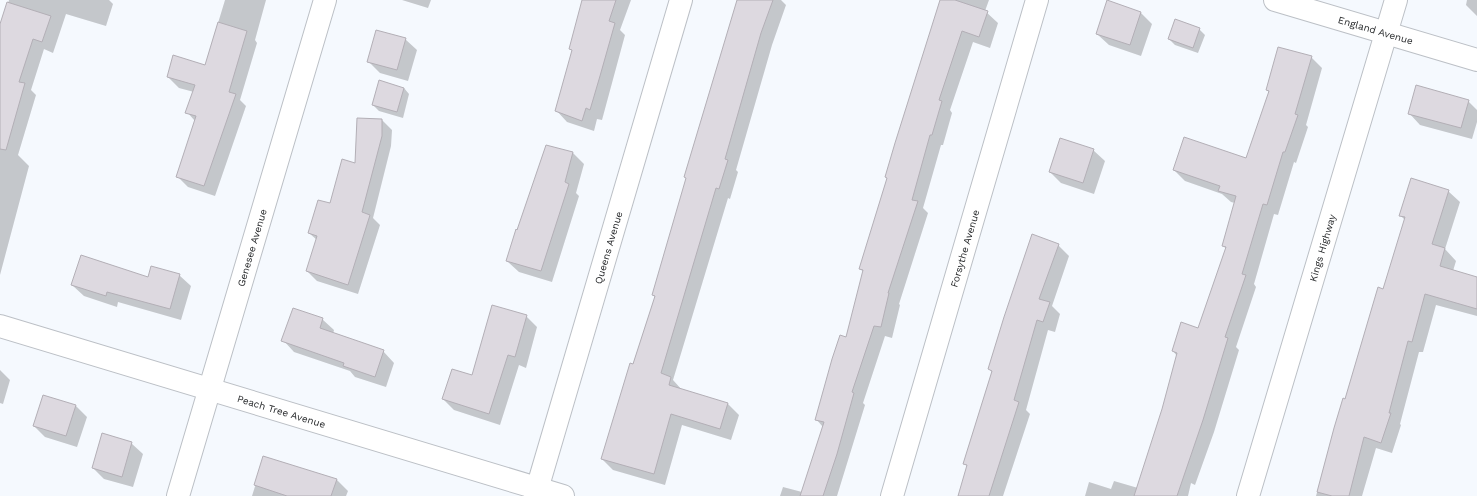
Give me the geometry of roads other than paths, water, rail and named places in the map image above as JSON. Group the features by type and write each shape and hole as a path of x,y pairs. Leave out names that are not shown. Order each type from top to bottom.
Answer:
{"street":[{"name":"Genesee Avenue","path":"178,496 325,0"},
{"name":"Queens Avenue","path":"536,492 681,0"},
{"name":"Forsythe Avenue","path":"892,496 1037,0"},
{"name":"England Avenue","path":"1275,0 1477,60"},
{"name":"Kings Highway","path":"1248,496 1396,0"},
{"name":"Peach Tree Avenue","path":"0,326 209,389 536,492 563,496"}]}
